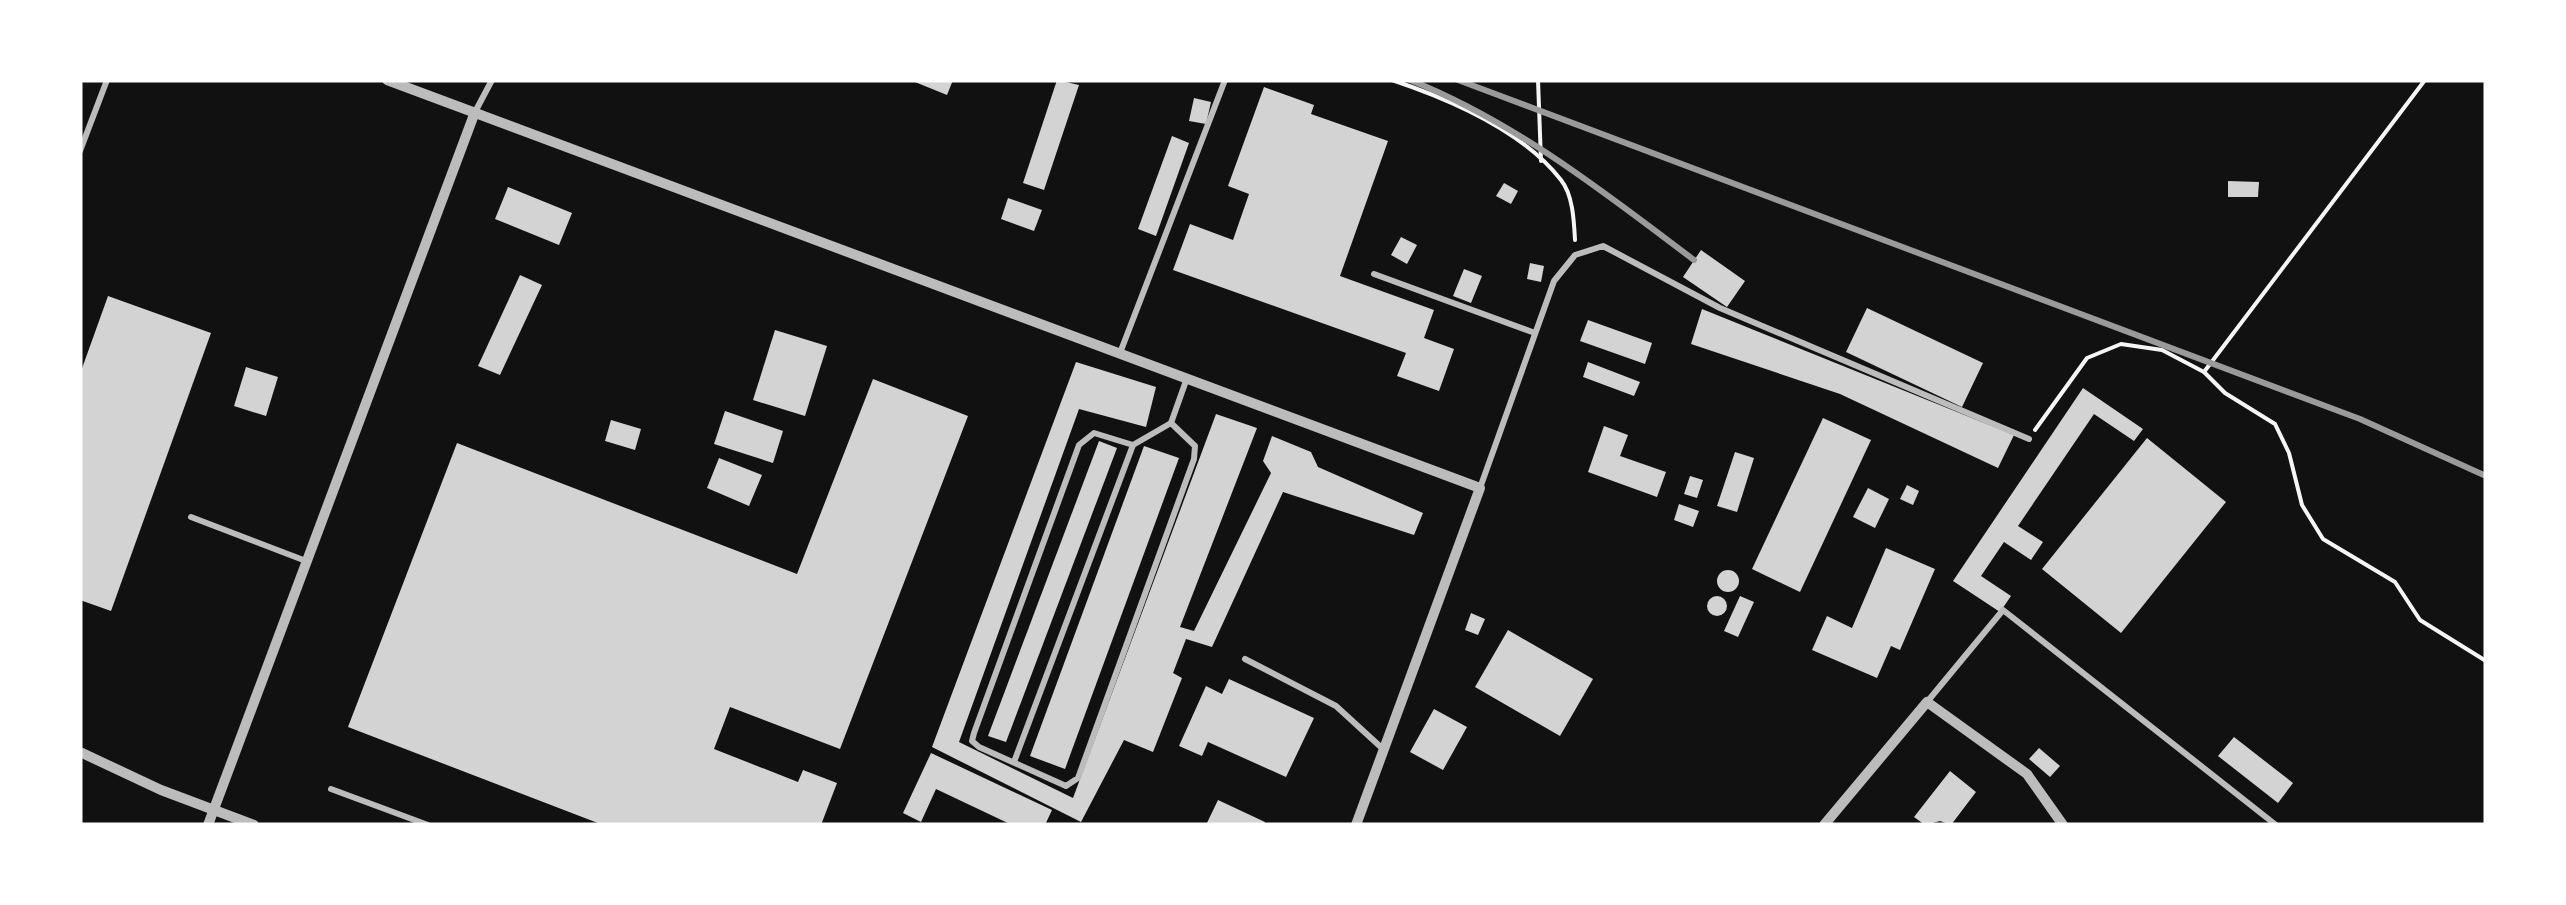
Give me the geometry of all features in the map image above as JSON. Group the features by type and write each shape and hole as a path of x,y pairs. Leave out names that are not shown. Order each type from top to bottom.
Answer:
{"street":[{"path":"386,80 1480,488 1356,825"},
{"path":"208,825 475,112"},
{"path":"1824,825 1927,702 2027,774 2063,825"},
{"path":"80,752 254,825"}],"lane":[{"path":"80,151 108,80"},
{"path":"475,112 492,80"},
{"path":"1120,353 1225,80"},
{"path":"1480,488 1554,281 1575,255 1603,246 1720,308 2029,439"},
{"path":"1374,274 1535,334"},
{"path":"1014,762 1133,445 1171,423 1187,378"},
{"path":"1133,445 1094,434 1079,445 972,741 1066,786 1078,778 1194,459 1195,446 1171,423"},
{"path":"191,517 306,561"},
{"path":"1927,702 2003,610 2276,825"},
{"path":"1244,658 1336,706 1384,750"},
{"path":"332,789 428,825"}],"path":[{"path":"1392,80 1503,131 1564,182 1574,215 1575,255"},
{"path":"1538,80 1542,161"},
{"path":"2204,372 2425,80"},
{"path":"2029,439 2087,358 2121,344 2162,350 2204,372 2225,393 2274,424 2289,453 2302,506 2324,538 2395,582 2420,620 2486,661"}],"building":[{"path":"910,80 953,80 947,95"},
{"path":"1057,80 1079,85 1044,190 1023,183"},
{"path":"1264,87 1314,105 1311,114 1388,141 1340,276 1434,310 1424,338 1454,349 1439,391 1397,376 1406,353 1173,270 1190,224 1233,240 1249,194 1228,186"},
{"path":"1194,98 1211,102 1206,124 1189,121"},
{"path":"1172,136 1189,143 1156,236 1138,229"},
{"path":"2228,181 2259,182 2258,197 2228,197"},
{"path":"1504,183 1518,191 1511,204 1496,196"},
{"path":"508,187 572,213 559,245 495,219"},
{"path":"1008,198 1042,210 1034,231 1001,219"},
{"path":"1401,237 1417,245 1407,264 1391,255"},
{"path":"1701,250 1745,281 1727,307 1683,277"},
{"path":"1530,263 1544,266 1541,282 1527,279"},
{"path":"1464,269 1482,276 1471,303 1453,296"},
{"path":"520,275 542,285 500,375 478,366"},
{"path":"108,296 211,333 111,611 80,600 80,374"},
{"path":"1867,308 1983,363 1962,407 1846,352"},
{"path":"1702,309 2014,435 1998,468 1840,394 1691,344"},
{"path":"1588,320 1652,343 1645,364 1580,341"},
{"path":"775,330 827,346 805,416 753,400"},
{"path":"1076,362 1156,387 1146,427 1079,409 959,742 1073,798 1216,414 1257,428 1180,627 1194,631 1271,473 1263,461 1272,436 1311,452 1318,467 1423,513 1414,535 1283,492 1212,647 1186,639 1173,673 1182,678 1153,752 1124,740 1081,822 932,747"},
{"path":"1588,362 1640,382 1634,396 1583,377"},
{"path":"246,367 278,377 266,416 234,406"},
{"path":"873,379 968,416 840,749 730,707 714,749 798,782 803,770 837,783 821,825 603,825 348,727 457,443 797,574"},
{"path":"2083,388 2143,429 2134,441 2094,414 2018,526 2043,542 2031,560 2004,542 1981,576 2011,596 2000,612 1953,581"},
{"path":"725,411 783,431 773,463 714,444"},
{"path":"1823,418 1871,440 1800,592 1752,569"},
{"path":"611,420 641,429 635,450 605,441"},
{"path":"1604,426 1628,435 1620,456 1666,472 1657,497 1588,472"},
{"path":"2147,438 2226,502 2121,633 2042,569"},
{"path":"1099,441 1117,448 1006,742 988,736"},
{"path":"1144,446 1179,458 1065,769 1030,756"},
{"path":"1735,452 1754,458 1737,512 1717,506"},
{"path":"719,458 762,475 749,506 707,488"},
{"path":"1690,476 1703,480 1697,498 1684,494"},
{"path":"1907,485 1919,491 1913,505 1900,499"},
{"path":"1868,488 1889,499 1875,528 1853,517"},
{"path":"1679,504 1699,511 1693,527 1674,520"},
{"path":"1886,548 1935,569 1900,650 1891,646 1877,678 1812,650 1827,616 1852,628"},
{"path":"1728,570 1739,581 1728,592 1717,581"},
{"path":"1713,596 1721,596 1727,606 1721,616 1713,616 1707,610 1707,602"},
{"path":"1740,596 1754,602 1738,637 1724,631"},
{"path":"1471,613 1485,619 1478,635 1465,630"},
{"path":"1508,630 1593,679 1560,736 1475,687"},
{"path":"1229,679 1314,718 1286,777 1208,742 1202,756 1179,746 1206,686 1222,694"},
{"path":"1434,709 1467,727 1443,770 1410,752"},
{"path":"2234,737 2293,783 2278,803 2218,756"},
{"path":"2039,748 2060,766 2050,777 2029,759"},
{"path":"931,753 1052,810 1045,825 1012,825 936,789 921,822 903,813"},
{"path":"1950,771 1976,792 1951,825 1940,821 1925,825 1914,817"},
{"path":"1218,800 1265,822 1264,825 1206,825"}],"railway":[{"path":"1410,80 1522,137 1694,260"},
{"path":"1458,80 2360,419 2486,476"}]}
